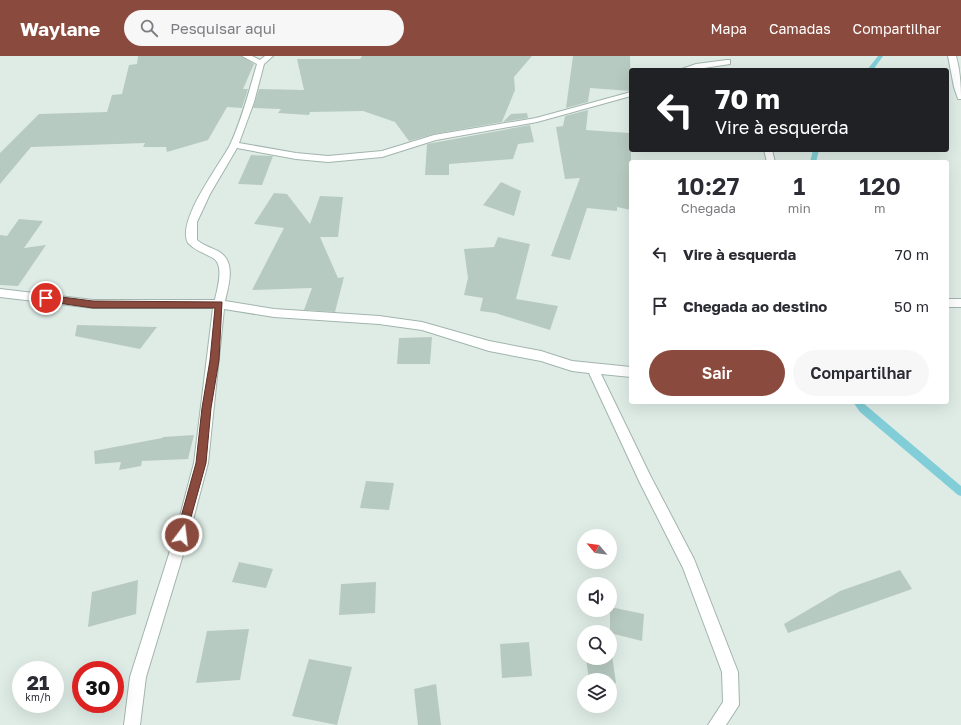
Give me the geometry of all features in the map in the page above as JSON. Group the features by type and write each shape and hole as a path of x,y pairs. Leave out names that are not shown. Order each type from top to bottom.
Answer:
{"street":[{"path":"246,56 261,63"},
{"path":"132,725 138,677 182,535 201,463 206,408 224,281 224,264 218,256 201,249 192,242 192,222 205,194 234,145 250,102 261,63 269,56"},
{"path":"952,56 958,77 957,88 961,97"},
{"path":"690,68 725,59 730,68"},
{"path":"234,145 296,156 321,158 382,154 434,138 537,120 629,95"},
{"path":"0,293 93,304 220,304 274,313 400,322 422,326 489,346 541,356 572,366 629,372"},
{"path":"949,303 961,303"},
{"path":"593,369 645,480 689,564 730,672 731,705 716,725"}],"building":[{"path":"138,56 241,56 254,64 243,89 248,89 242,108 227,107 208,140 167,152 166,147 143,147 145,143 31,147 0,184 0,153 39,114 107,112 112,95 122,94 129,65 137,64"},
{"path":"362,56 532,56 514,77 515,90 502,122 434,134 409,141 395,122 363,111 310,112 309,115 278,113 281,109 253,108 259,89 304,90 297,59 360,59"},
{"path":"573,56 630,56 629,91 590,88 588,102 566,108"},
{"path":"588,110 586,130 629,133 629,152 631,152 631,155 631,160 629,160 629,210 617,207 617,211 587,208 570,260 551,256 580,178 565,179 556,127 563,126 565,116"},
{"path":"527,113 528,118 503,122 511,114"},
{"path":"530,125 534,142 518,144 513,159 449,164 449,175 425,175 427,144"},
{"path":"251,155 273,156 262,185 238,184"},
{"path":"501,182 521,191 514,216 483,205"},
{"path":"274,193 287,194 310,224 320,196 343,197 338,237 320,237 338,278 344,277 335,312 304,310 312,288 252,290 284,228 254,224"},
{"path":"19,219 43,221 24,248 46,245 18,286 0,285 0,235 7,236"},
{"path":"498,237 530,244 516,299 558,306 550,330 495,313 480,311 483,298 464,295 468,278 464,249 494,247"},
{"path":"77,325 157,327 140,349 75,336"},
{"path":"432,337 430,364 397,364 399,338"},
{"path":"194,435 188,459 142,461 141,466 119,470 121,462 95,464 94,451 163,437"},
{"path":"366,481 394,483 389,510 360,508"},
{"path":"239,562 273,569 266,588 232,582"},
{"path":"900,570 912,589 788,633 784,624 840,591"},
{"path":"138,580 136,614 88,627 92,592"},
{"path":"376,582 375,613 339,615 341,584"},
{"path":"617,608 644,614 642,641 617,635 617,625 610,625 610,617 617,617"},
{"path":"249,629 240,680 196,683 207,631"},
{"path":"529,642 532,676 502,678 500,644"},
{"path":"309,659 352,667 337,725 292,716"},
{"path":"587,665 613,665 615,673 588,673"},
{"path":"436,684 441,725 418,725 414,689"}],"waterway":[{"path":"872,68 881,56"},
{"path":"814,160 816,152"},
{"path":"859,404 961,492"}],"route":[{"path":"46,298 93,304 220,304 214,360 206,408 201,463 182,535"}]}
